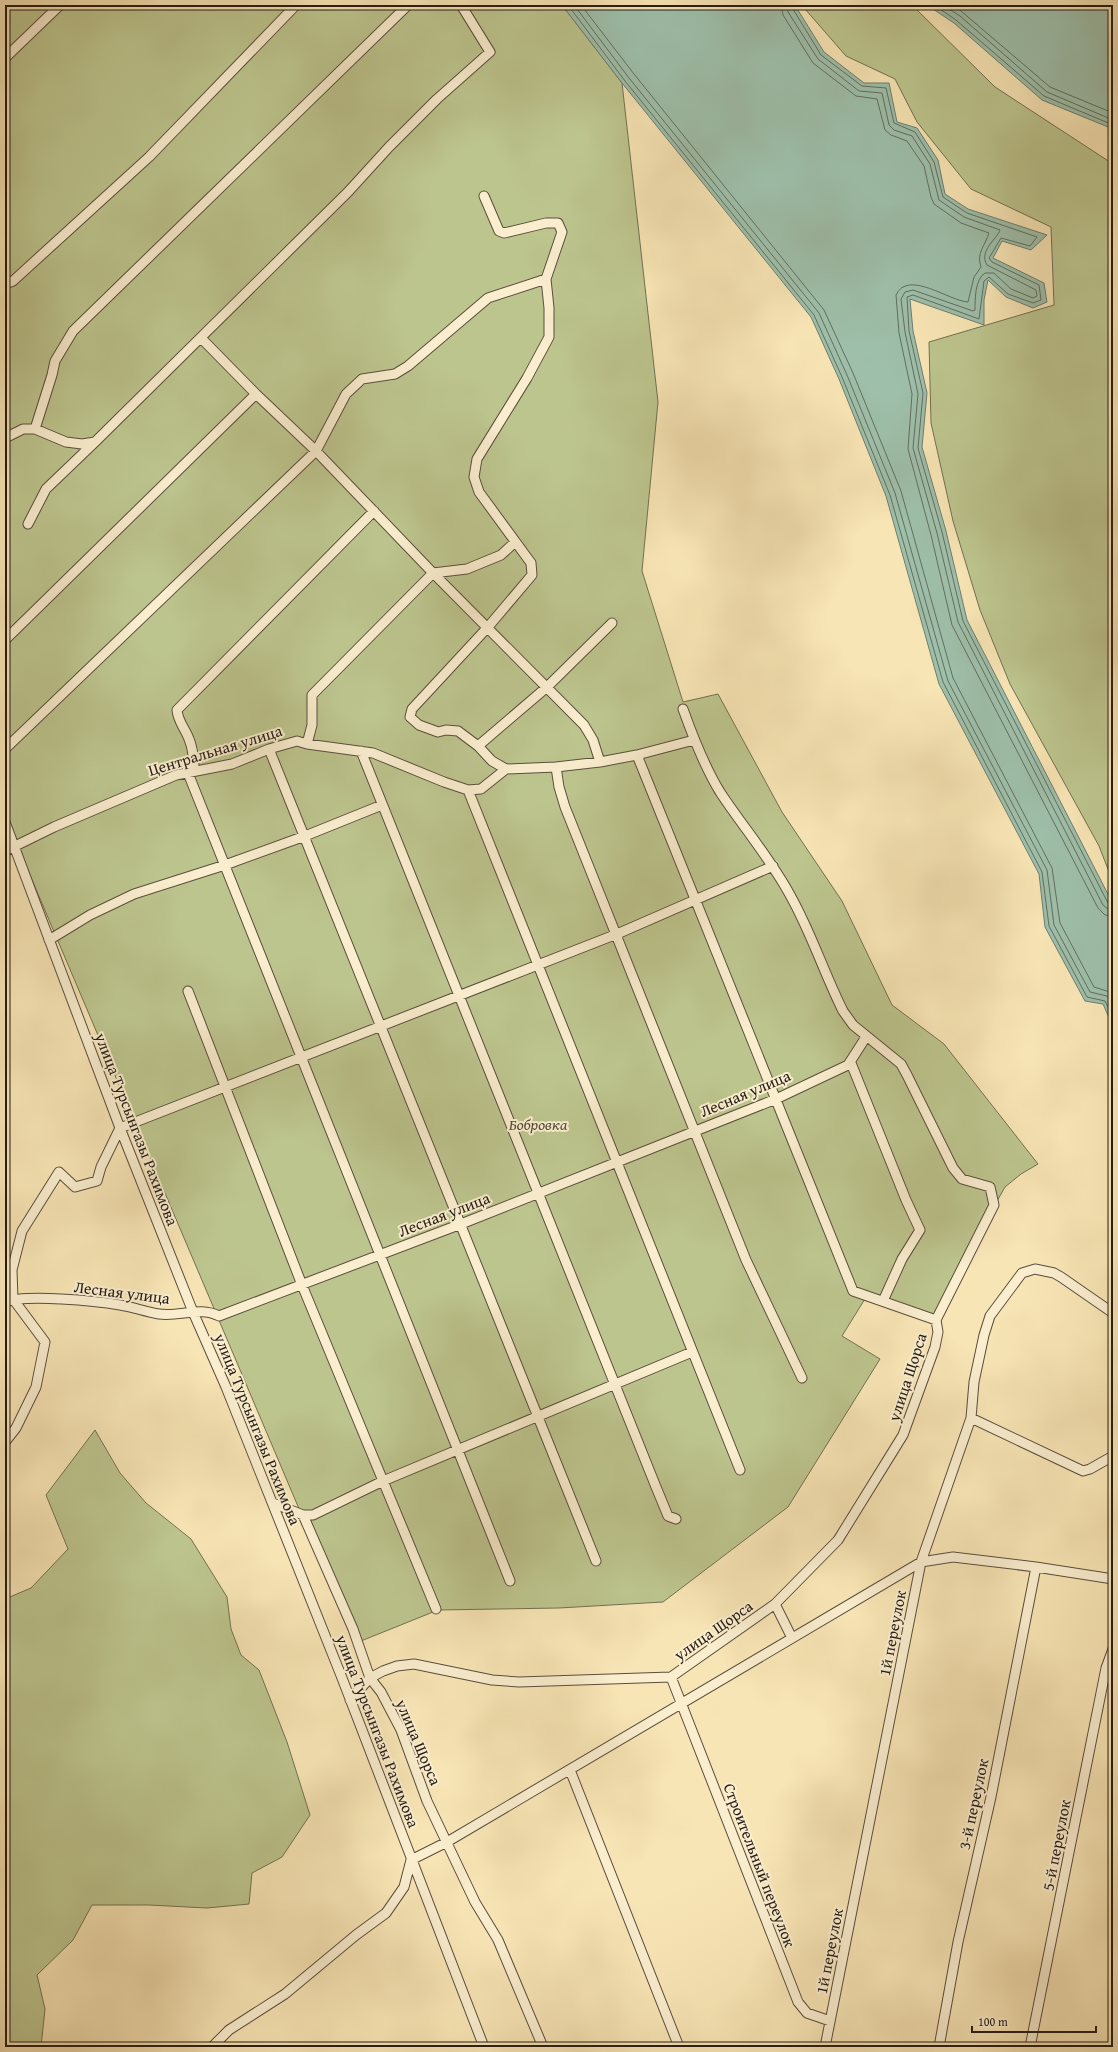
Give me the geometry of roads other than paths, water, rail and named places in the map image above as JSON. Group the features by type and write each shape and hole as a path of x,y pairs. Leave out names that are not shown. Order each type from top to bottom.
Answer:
{"street":[{"path":"5,58 60,5"},
{"path":"5,284 13,282 149,157 296,5"},
{"path":"35,429 55,361 73,331 408,5"},
{"path":"28,524 46,489 348,192 389,147 437,99 490,52 461,5"},
{"path":"484,196 494,223 499,231 504,234 546,223 558,223 562,232 546,279 549,308 549,337 527,378 477,459 474,477 479,492 531,563 532,575 488,627 412,709 410,717 419,725 438,732 458,730 478,746 492,761 506,769 556,767 600,762 637,755 694,740"},
{"path":"5,749 316,451 346,394 362,379 395,374 408,366 488,298 546,279"},
{"path":"201,338 256,394 316,451 433,573 584,725 592,740 600,762"},
{"path":"5,640 256,394"},
{"path":"5,438 22,429 35,429 66,442 82,444 95,442"},
{"path":"374,511 177,710 178,720 189,738 194,755 191,772 225,865 510,1581"},
{"path":"307,744 312,725 312,695 433,573 468,569 500,555 515,542"},
{"path":"478,746 547,687 612,623"},
{"path":"683,709 694,740 719,791 773,866 791,896 843,1011 853,1025 866,1037 851,1063 906,1200 920,1230 902,1259 883,1301"},
{"name":"Центральная улица","path":"5,851 102,805 176,775 232,764 269,749 297,741 307,744 373,753 444,782 468,790"},
{"path":"269,749 596,1561"},
{"path":"361,751 668,1516 676,1519"},
{"path":"637,755 853,1290 936,1320"},
{"path":"556,767 559,786 565,807 746,1260 802,1378"},
{"path":"506,769 481,789 468,790 740,1470"},
{"path":"49,940 90,914 134,894 225,865 305,836 382,804"},
{"name":"улица Турсынгазы Рахимова","path":"5,822 120,1128 193,1312 226,1387 273,1503 484,2047"},
{"path":"5,1442 16,1428 36,1387 45,1342 9,1301 12,1270 22,1231 59,1172 75,1186 97,1181 101,1167 120,1128 617,934 773,866"},
{"path":"188,991 302,1285 436,1609"},
{"name":"улица Щорса","path":"448,1842 428,1801 401,1730 380,1692 370,1678 397,1666 414,1664 492,1680 519,1682 671,1677 776,1604 838,1540 903,1436 935,1347 938,1332 936,1320 994,1205 990,1187 962,1179 952,1168 908,1075 901,1064 866,1037"},
{"name":"Лесная улица","path":"9,1301 53,1299 119,1305 160,1314 209,1311 219,1316 460,1224 776,1099 851,1063"},
{"name":"1й переулок","path":"825,2047 921,1562 971,1418 974,1382 990,1316 1022,1273 1035,1269 1054,1273 1113,1313"},
{"path":"273,1503 304,1515 313,1516 383,1481 692,1352"},
{"path":"971,1418 1083,1471 1090,1469 1113,1456"},
{"path":"304,1515 353,1629 370,1678 350,1700"},
{"path":"212,2047 230,2030 285,1994 350,1940 386,1913 404,1887 411,1860 448,1842 921,1562 953,1557 1036,1567 1113,1579"},
{"name":"3-й переулок","path":"939,2047 958,1942 991,1797 1036,1567"},
{"path":"776,1604 792,1638"},
{"name":"5-й переулок","path":"1030,2047 1105,1676 1113,1649"},
{"name":"Строительный переулок","path":"671,1677 680,1704 798,2002 807,2013 830,2021"},
{"path":"570,1770 679,2047"},
{"path":"448,1842 475,1902 498,1940 543,2047"}],"water":[{"path":"562,5 799,5 796,7 824,52 864,83 889,83 897,122 917,128 938,160 945,194 968,209 1047,235 1031,250 1002,241 993,258 1044,283 1047,302 1033,308 1006,297 988,280 984,300 984,325 910,299 913,331 927,393 922,447 946,531 967,620 1113,904 1113,1027 1103,1004 1085,1001 1045,927 1039,874 939,684 886,496 839,379 811,317 622,83"},
{"path":"927,5 1113,5 1113,129 1042,100 954,23"}],"park label":[{"name":"Бобровка","path":"538,1124"}]}
